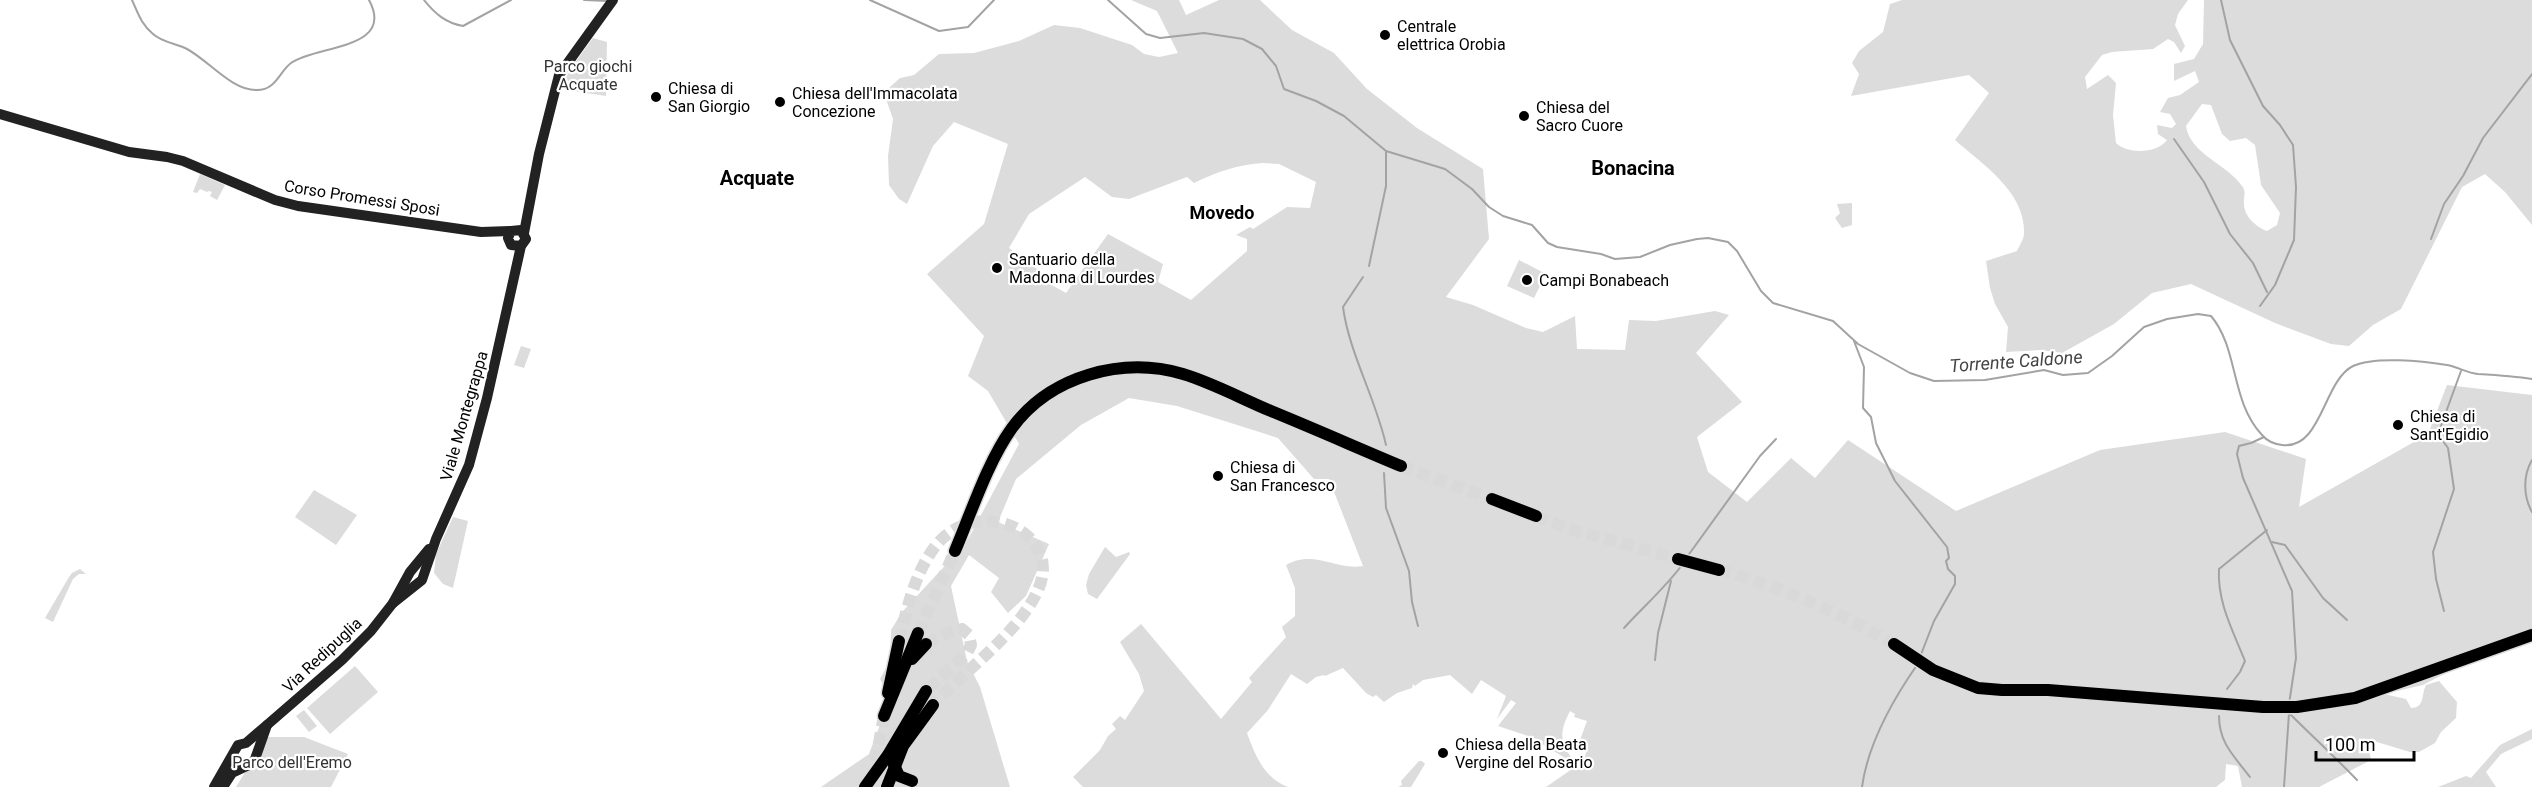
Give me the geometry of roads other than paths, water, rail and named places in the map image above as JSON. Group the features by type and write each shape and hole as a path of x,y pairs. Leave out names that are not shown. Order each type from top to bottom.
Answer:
{"highway":[{"path":"955,551 1002,447 1023,415 1033,405 1074,379 1107,370 1144,367 1183,374 1401,466"},
{"path":"1492,500 1536,516"},
{"path":"1678,559 1719,570"},
{"path":"899,641 891,669 885,716 894,688 918,633"},
{"path":"1894,644 1933,670 1960,682 1986,688 2048,690 2263,707 2297,707 2355,698 2532,635"},
{"path":"894,688 916,652 926,644"},
{"path":"886,787 891,760 926,691"},
{"path":"865,787 891,760 933,705"},
{"path":"891,760 899,776 912,781"}],"main road":[{"path":"516,231 526,238 516,245 508,238 516,231 530,200 559,75 611,2"},
{"name":"Corso Promessi Sposi","path":"0,114 129,152 166,157 183,162 275,200 298,206 481,232 516,245"},
{"name":"Corso Promessi Sposi","path":"481,232 516,231"},
{"name":"Viale Montegrappa","path":"415,576 436,539 469,465 501,333 516,245"},
{"name":"Via Redipuglia","path":"246,743 342,660 371,631 415,576"},
{"name":"Via Redipuglia","path":"256,754 267,725"},
{"path":"214,787 238,745 246,743 254,747 255,759 232,774 223,787"},
{"path":"234,755 236,761 246,765"}],"waterway":[{"name":"Torrente Caldone","path":"132,0 143,22 157,37 187,49 238,86 257,90 273,84 291,63 303,57 350,44 363,37 372,28 374,16 369,0"},
{"name":"Torrente Caldone","path":"424,0 441,17 463,26 511,0"},
{"name":"Torrente Caldone","path":"584,0 608,1"},
{"name":"Torrente Caldone","path":"870,0 939,31 968,27 994,0"},
{"name":"Torrente Caldone","path":"1108,0 1146,34 1160,38 1204,33 1243,39 1262,49 1276,66 1284,89 1316,101 1344,116 1386,151 1445,169 1472,189 1489,207 1503,216 1532,225 1548,243 1557,247 1601,254 1615,259 1640,257 1670,245 1697,239 1708,238 1728,242 1737,251 1761,291 1773,303 1833,321 1858,344 1910,373 1934,381 1985,380 2044,370 2063,375 2088,373 2112,356 2144,327 2167,319 2198,314 2211,316 2220,329 2244,407 2262,435 2279,445 2295,444 2306,437 2343,374 2353,366 2362,363 2386,360 2425,362 2474,373 2532,379"},
{"path":"2221,0 2230,40 2263,106 2280,125 2293,145 2296,187 2294,240 2275,285 2260,306"},
{"path":"2431,239 2444,204 2463,176 2483,138 2532,74"},
{"path":"2174,139 2204,182 2230,234 2253,263 2267,292"},
{"path":"1369,266 1386,186 1386,151"},
{"path":"1363,277 1343,307 1351,342 1386,445"},
{"path":"1854,341 1864,367 1863,408 1871,417 1876,443 1895,481 1947,547 1948,569 1955,576 1955,584 1934,621 1920,657"},
{"path":"2444,611 2436,579 2433,552 2454,489 2448,448 2438,434 2461,371"},
{"path":"2264,437 2239,446 2237,454 2243,478 2292,591 2296,658 2289,704"},
{"path":"1687,557 1760,456 1776,439"},
{"path":"2532,460 2525,486 2532,512"},
{"path":"1384,473 1386,508 1409,571 1412,602 1418,626"},
{"path":"2227,689 2245,661 2223,605 2219,569 2267,530"},
{"path":"2272,542 2285,545 2323,598 2347,620"},
{"path":"1624,628 1682,565"},
{"path":"1655,660 1658,633 1671,581"},
{"path":"1862,787 1870,754 1882,723 1917,665"},
{"path":"2289,713 2357,780"},
{"path":"2284,787 2289,713"},
{"path":"2219,716 2225,742 2250,777"}],"tunnel":[{"path":"1401,466 1492,499"},
{"path":"1536,516 1570,529 1678,559"},
{"path":"899,641 921,569 934,548 951,532 971,523 992,521 1011,526 1028,536 1039,550 1043,569 1038,590 1029,606 1005,636 933,705"},
{"path":"918,633 955,551"},
{"path":"1719,570 1809,601 1894,644"},
{"path":"926,644 950,632 962,629 969,635 971,645 967,653 926,691"},
{"path":"872,780 884,716"}],"place":[{"name":"Centrale elettrica Orobia","path":"1385,35"},
{"name":"Chiesa di San Giorgio","path":"656,97"},
{"name":"Chiesa dell'Immacolata Concezione","path":"780,102"},
{"name":"Chiesa del Sacro Cuore","path":"1524,116"},
{"name":"Santuario della Madonna di Lourdes","path":"997,268"},
{"name":"Campi Bonabeach","path":"1527,280"},
{"name":"Chiesa di Sant'Egidio","path":"2398,425"},
{"name":"Chiesa di San Francesco","path":"1218,476"},
{"name":"Chiesa della Beata Vergine del Rosario","path":"1443,753"}],"district":[{"name":"Bonacina","path":"1633,168"},
{"name":"Acquate","path":"757,178"},
{"name":"Movedo","path":"1222,212"}],"park label":[{"name":"Parco giochi Acquate","path":"588,75"},
{"name":"Parco dell'Eremo","path":"292,762"}]}
